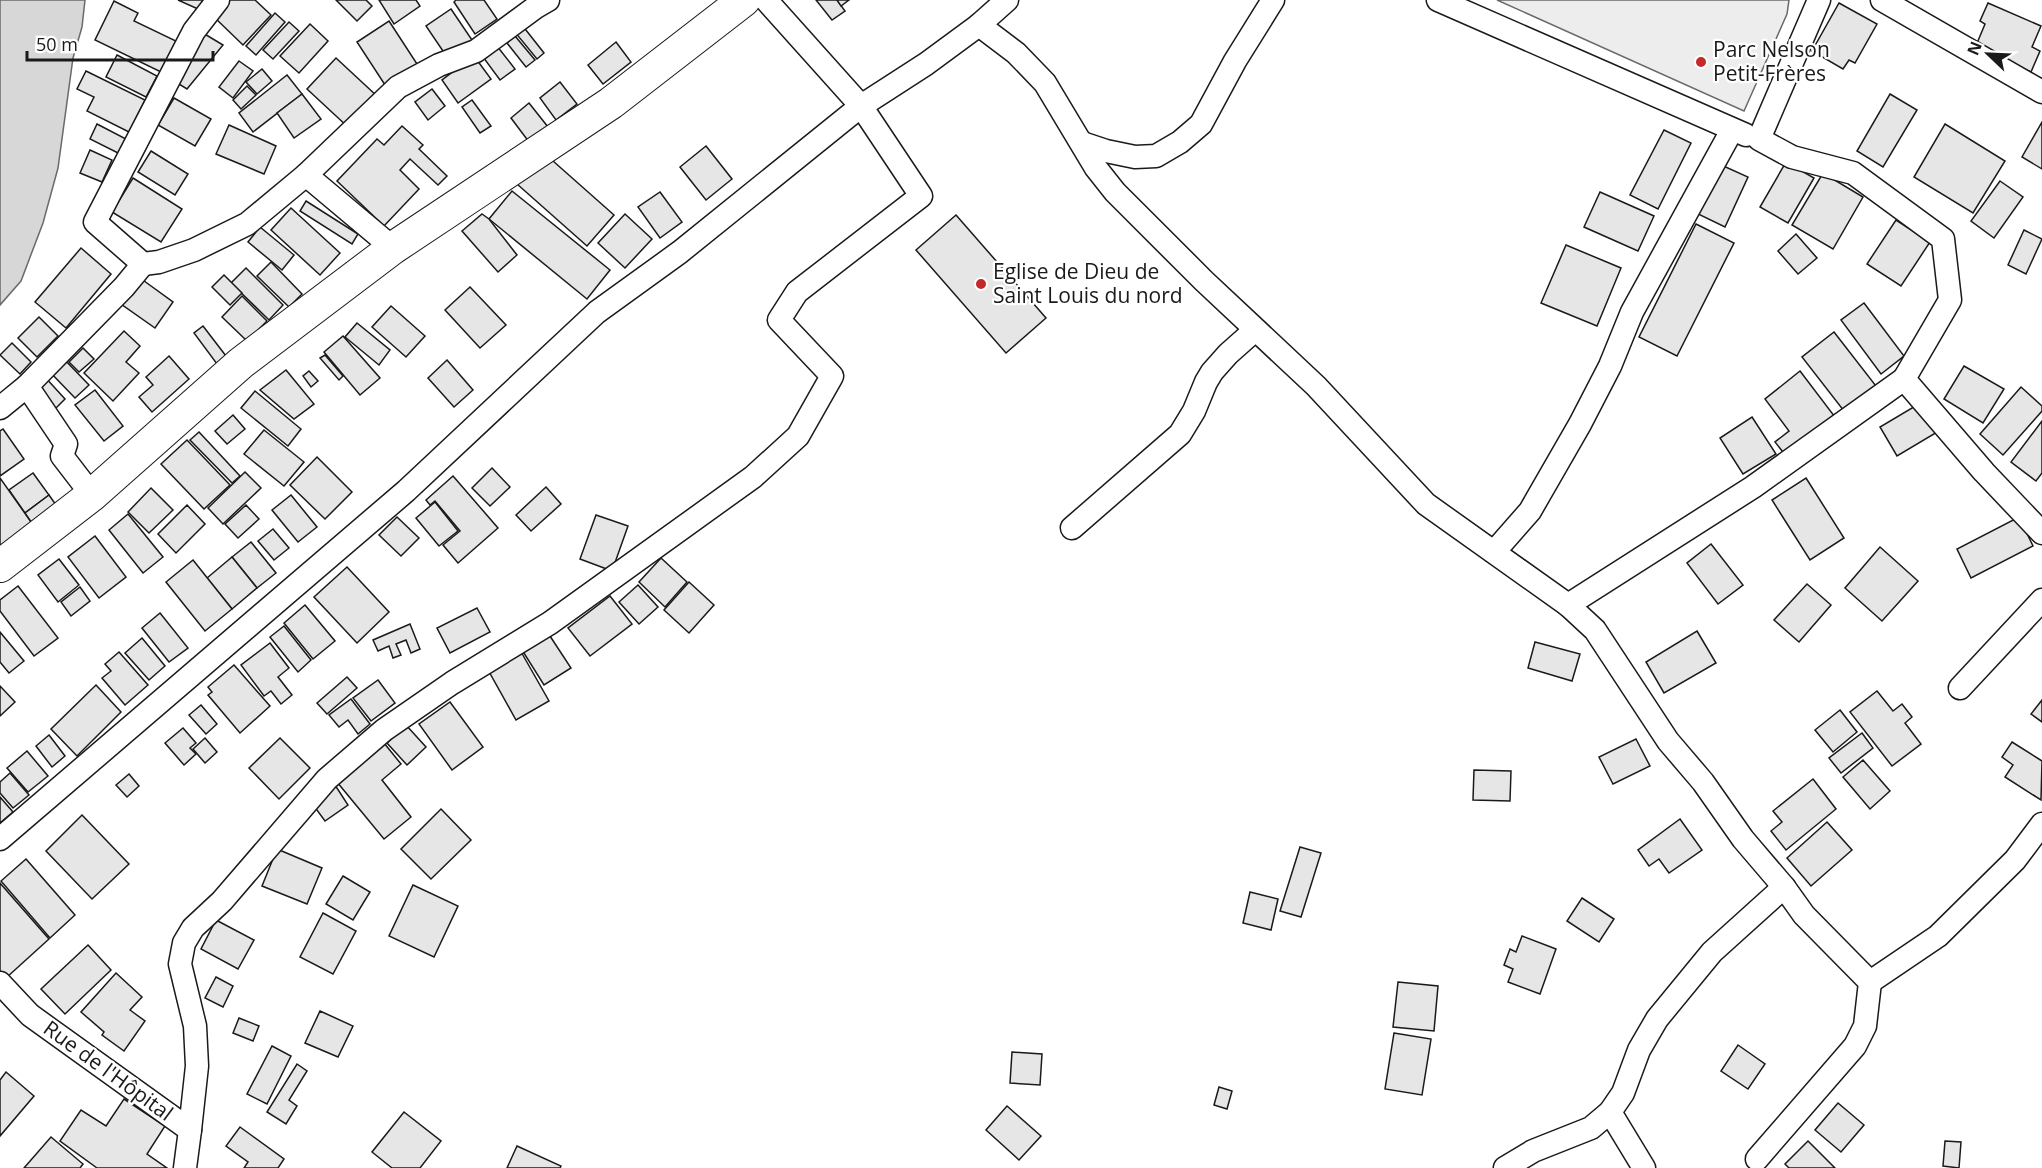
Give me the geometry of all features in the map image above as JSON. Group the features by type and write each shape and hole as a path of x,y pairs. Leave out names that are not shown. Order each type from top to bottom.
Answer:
{"main road":[{"path":"0,566 92,495 236,368 393,248 611,103 744,0"}],"street":[{"path":"143,264 95,222 194,31 218,0"},
{"path":"0,408 27,386 143,264 159,262 194,250 247,224 306,175 398,87 439,65 476,51 548,0"},
{"path":"190,1130 197,1066 195,1026 180,964 184,943 193,928 222,901 327,779 384,730 452,683 550,623 753,477 798,436 832,376 779,320 797,291 921,196 861,106 766,0"},
{"path":"0,839 406,491 597,312 680,252 861,106 926,64 979,25 1007,0"},
{"path":"1082,143 1136,157 1156,156 1180,142 1201,124 1273,0"},
{"path":"1438,0 1732,130 1759,139 1792,157 1853,173 1943,239 1950,300 1904,379 1754,487 1568,605"},
{"path":"1759,139 1819,0"},
{"path":"1882,0 2042,92"},
{"path":"979,25 1016,53 1045,83 1096,168 1115,192 1255,330 1316,386 1426,504 1568,605 1595,630 1668,741 1703,782 1743,839 1784,887 1804,915 1870,982"},
{"path":"1494,552 1530,511 1580,424 1610,366 1632,312 1732,130"},
{"path":"306,175 393,248"},
{"path":"1072,528 1180,434 1212,372 1255,330"},
{"path":"1904,379 1984,472 2042,533"},
{"path":"27,386 66,444 62,456 92,495"},
{"path":"1960,688 2042,600"},
{"path":"1757,1159 1855,1046 1865,1026 1870,982 1938,936 2014,860 2042,824"},
{"path":"1505,1168 1533,1151 1591,1128 1610,1112 1623,1093 1639,1050 1657,1019 1712,952 1784,887"},
{"name":"Rue de l'Hôpital","path":"0,984 30,1015 190,1130 185,1168"},
{"path":"1610,1112 1644,1168"}],"shaded area":[{"path":"0,0 85,0 82,27 73,58 58,168 43,223 21,281 0,305"},
{"name":"Parc Nelson Petit-Frères","path":"1497,0 1789,0 1787,14 1744,111"}],"building":[{"path":"178,0 203,0 198,9"},
{"path":"229,0 255,0 271,15 243,45 214,17"},
{"path":"336,0 366,0 372,6 357,21"},
{"path":"379,0 416,0 420,6 394,24"},
{"path":"456,0 484,0 497,19 475,34 454,2"},
{"path":"816,0 837,0 845,11 832,20"},
{"path":"837,0 849,0 841,6"},
{"path":"114,1 138,13 134,21 176,41 161,72 95,40"},
{"path":"1839,3 1877,24 1855,63 1849,60 1843,69 1812,51"},
{"path":"1988,3 2041,26 2032,47 2040,51 2031,72 1975,48 1985,24 1980,21"},
{"path":"451,9 472,40 447,57 426,26"},
{"path":"275,13 285,22 256,55 246,46"},
{"path":"389,21 419,67 387,88 357,42"},
{"path":"289,22 299,31 273,59 263,50"},
{"path":"310,24 328,41 299,73 280,56"},
{"path":"522,25 544,53 537,59 514,31"},
{"path":"203,33 223,45 187,89 174,81"},
{"path":"515,36 535,60 526,67 507,43"},
{"path":"616,42 631,62 603,84 588,65"},
{"path":"497,46 515,69 500,80 483,57"},
{"path":"117,55 157,76 146,97 106,77"},
{"path":"474,56 491,79 458,103 442,80"},
{"path":"336,58 378,97 349,128 307,89"},
{"path":"239,61 253,71 233,98 219,87"},
{"path":"262,69 272,81 257,94 246,82"},
{"path":"86,71 145,100 129,132 87,111 94,97 77,89"},
{"path":"287,75 302,94 253,132 239,113"},
{"path":"560,82 577,104 556,120 540,98"},
{"path":"247,86 256,95 241,109 233,100"},
{"path":"432,89 445,106 428,120 415,102"},
{"path":"302,94 321,119 294,138 277,113"},
{"path":"1890,94 1917,110 1883,167 1857,151"},
{"path":"174,98 211,119 195,146 158,125"},
{"path":"472,100 491,126 480,133 462,107"},
{"path":"529,103 548,127 529,142 511,118"},
{"path":"2042,122 2042,169 2022,157"},
{"path":"97,124 126,139 118,153 90,139"},
{"path":"1945,124 2005,161 1973,213 1914,177"},
{"path":"229,125 276,146 264,174 216,154"},
{"path":"402,126 423,145 419,149 447,176 438,185 410,159 400,170 419,189 384,226 337,181 377,139 384,145"},
{"path":"1664,130 1691,143 1658,209 1630,195"},
{"path":"706,146 732,179 706,200 680,167"},
{"path":"90,150 112,160 102,182 80,173"},
{"path":"151,151 188,174 175,195 138,172"},
{"path":"544,153 614,215 587,246 517,184"},
{"path":"1786,162 1814,178 1788,223 1760,207"},
{"path":"1719,164 1748,177 1725,227 1696,213"},
{"path":"1823,173 1863,197 1833,249 1792,225"},
{"path":"133,178 182,209 161,242 112,212"},
{"path":"2000,181 2023,197 1994,238 1971,221"},
{"path":"512,191 610,270 587,299 489,219"},
{"path":"660,192 682,222 660,238 638,207"},
{"path":"1600,192 1654,216 1638,251 1584,227"},
{"path":"306,201 358,234 352,244 300,211"},
{"path":"291,208 340,253 320,275 271,230"},
{"path":"482,214 489,219 517,255 498,272 462,231"},
{"path":"625,214 652,239 625,268 598,243"},
{"name":"Eglise de Dieu de Saint Louis du nord","path":"956,215 1046,318 1006,353 916,250"},
{"path":"1896,220 1930,242 1901,286 1867,264"},
{"path":"1696,224 1734,243 1677,356 1639,337"},
{"path":"260,227 294,255 282,270 248,242"},
{"path":"2024,230 2042,239 2026,274 2008,265"},
{"path":"1796,234 1817,258 1798,274 1778,251"},
{"path":"1566,245 1621,268 1597,326 1541,303"},
{"path":"81,248 111,274 66,328 35,302"},
{"path":"271,262 302,294 289,307 257,276"},
{"path":"246,268 283,305 269,320 231,283"},
{"path":"224,275 242,293 230,305 212,287"},
{"path":"140,278 173,302 155,328 121,304"},
{"path":"470,287 506,325 480,348 445,310"},
{"path":"242,296 267,321 247,341 222,317"},
{"path":"1864,303 1904,356 1881,374 1841,320"},
{"path":"391,306 425,336 406,357 372,327"},
{"path":"39,317 58,336 37,357 18,338"},
{"path":"357,323 390,350 379,365 345,337"},
{"path":"203,326 226,356 217,364 194,333"},
{"path":"124,331 140,346 126,362 139,373 113,401 84,373"},
{"path":"1834,332 1876,386 1844,411 1802,357"},
{"path":"343,336 380,378 360,395 324,352"},
{"path":"12,343 31,362 20,374 0,355"},
{"path":"83,348 94,359 79,372 69,362"},
{"path":"325,355 343,376 339,380 320,358"},
{"path":"169,356 189,379 152,412 139,397 153,385 146,377"},
{"path":"62,357 89,385 75,398 48,370"},
{"path":"447,360 473,390 454,407 428,378"},
{"path":"1964,366 2004,389 1983,423 1944,399"},
{"path":"286,370 314,404 294,419 260,390"},
{"path":"309,371 318,381 311,387 303,376"},
{"path":"1800,371 1835,417 1786,456 1775,442 1789,431 1765,399"},
{"path":"44,376 65,399 53,411 32,388"},
{"path":"2021,387 2042,406 2042,411 2003,455 1980,434"},
{"path":"95,390 123,426 104,441 75,405"},
{"path":"255,391 301,429 288,446 241,408"},
{"path":"1922,402 1939,431 1897,456 1880,427"},
{"path":"233,415 245,429 227,444 215,431"},
{"path":"1752,417 1776,454 1743,474 1720,438"},
{"path":"2042,421 2042,473 2036,481 2011,462"},
{"path":"3,429 24,459 0,476 0,431"},
{"path":"264,430 304,462 284,486 244,454"},
{"path":"199,432 240,476 232,483 190,440"},
{"path":"187,440 230,485 204,509 161,464"},
{"path":"317,457 352,492 325,519 290,485"},
{"path":"492,468 510,487 490,506 472,488"},
{"path":"245,472 261,488 223,524 208,508"},
{"path":"33,473 49,495 25,513 9,490"},
{"path":"453,476 498,528 458,563 443,545 460,531 435,501 430,505 426,500"},
{"path":"0,478 36,529 4,552 0,546"},
{"path":"1806,478 1844,538 1810,560 1772,500"},
{"path":"546,487 561,504 531,531 516,515"},
{"path":"151,488 173,510 149,533 128,512"},
{"path":"49,495 56,505 36,529 25,513"},
{"path":"291,495 317,527 298,542 272,510"},
{"path":"435,502 458,531 439,546 416,518"},
{"path":"187,505 205,524 176,553 158,534"},
{"path":"246,505 259,519 238,538 225,524"},
{"path":"128,514 163,557 143,573 109,530"},
{"path":"596,515 628,526 612,571 580,559"},
{"path":"397,517 419,538 401,556 379,535"},
{"path":"2019,517 2033,546 1971,578 1957,549"},
{"path":"273,529 289,548 274,560 258,541"},
{"path":"95,536 126,577 99,598 68,557"},
{"path":"251,542 276,573 257,588 232,557"},
{"path":"1711,544 1743,585 1718,604 1687,563"},
{"path":"1880,547 1918,581 1882,621 1845,588"},
{"path":"232,557 257,588 232,609 207,578"},
{"path":"661,558 687,582 665,607 639,582"},
{"path":"59,559 79,585 58,602 38,575"},
{"path":"193,560 232,609 205,631 166,582"},
{"path":"347,567 389,612 357,643 314,597"},
{"path":"689,582 714,605 689,633 664,610"},
{"path":"1807,584 1831,605 1799,642 1774,620"},
{"path":"638,585 658,607 639,624 619,602"},
{"path":"18,586 58,638 34,656 0,611 0,600"},
{"path":"80,587 90,601 71,616 61,602"},
{"path":"610,596 632,624 590,656 568,628"},
{"path":"305,605 335,641 313,659 284,623"},
{"path":"477,608 490,632 450,653 437,628"},
{"path":"160,613 188,648 169,662 142,628"},
{"path":"410,624 420,649 411,653 406,640 396,644 401,655 393,658 389,646 378,651 373,640"},
{"path":"284,626 311,660 298,672 270,637"},
{"path":"1697,631 1716,663 1664,693 1646,662"},
{"path":"0,632 24,661 9,673 0,662"},
{"path":"548,633 571,668 544,685 522,650"},
{"path":"142,638 165,666 149,680 125,653"},
{"path":"1535,642 1580,654 1572,681 1528,668"},
{"path":"270,643 289,668 278,677 292,695 281,704 271,691 264,696 241,665"},
{"path":"520,650 549,701 516,720 487,668"},
{"path":"119,652 148,685 125,705 102,678 111,671 105,664"},
{"path":"234,665 270,706 240,733 208,695 212,692 208,687"},
{"path":"347,677 357,688 327,714 317,703"},
{"path":"378,680 395,703 371,721 353,698"},
{"path":"96,685 121,712 77,756 51,729"},
{"path":"0,686 15,702 0,716"},
{"path":"1877,691 1893,711 1902,704 1912,717 1905,723 1921,744 1892,766 1850,712"},
{"path":"351,699 370,724 358,734 348,720 339,727 329,715"},
{"path":"2042,700 2042,722 2031,714"},
{"path":"450,702 483,747 452,770 419,724"},
{"path":"201,705 217,724 206,734 189,715"},
{"path":"1840,710 1857,732 1833,752 1815,730"},
{"path":"406,725 426,747 407,765 387,743"},
{"path":"183,728 196,743 190,748 196,754 184,765 165,743"},
{"path":"1862,733 1873,748 1841,773 1829,758"},
{"path":"49,735 65,756 52,767 36,746"},
{"path":"205,738 217,752 205,763 193,749"},
{"path":"280,738 310,768 279,799 249,768"},
{"path":"1636,739 1650,766 1613,784 1599,757"},
{"path":"2012,742 2042,761 2041,800 2005,777 2013,765 2002,757"},
{"path":"384,743 401,764 382,780 411,817 384,839 337,782"},
{"path":"27,751 48,776 28,792 7,768"},
{"path":"1863,760 1890,791 1870,809 1843,777"},
{"path":"1474,770 1511,771 1510,801 1473,800"},
{"path":"10,773 29,795 13,808 0,793 0,782"},
{"path":"129,774 139,786 127,797 116,785"},
{"path":"1813,779 1836,809 1786,850 1771,831 1782,822 1773,811"},
{"path":"335,785 348,805 325,821 311,802"},
{"path":"0,797 13,812 0,823"},
{"path":"441,809 471,840 431,879 401,849"},
{"path":"82,815 129,864 92,899 46,851"},
{"path":"1680,819 1702,850 1669,873 1659,859 1649,866 1638,850"},
{"path":"1827,822 1852,850 1811,886 1787,858"},
{"path":"1300,847 1321,853 1301,917 1280,911"},
{"path":"277,849 322,868 307,904 262,886"},
{"path":"26,859 75,915 50,938 1,881"},
{"path":"343,876 370,892 353,920 326,904"},
{"path":"0,883 49,939 6,978 0,971"},
{"path":"413,885 458,906 434,957 389,936"},
{"path":"1250,892 1278,899 1271,930 1243,923"},
{"path":"1582,898 1614,919 1599,942 1567,921"},
{"path":"323,913 356,931 333,974 300,957"},
{"path":"216,920 254,940 238,969 201,949"},
{"path":"1522,936 1556,949 1540,994 1508,982 1513,969 1504,965 1510,949 1516,952"},
{"path":"88,945 111,970 65,1014 41,989"},
{"path":"116,973 142,997 130,1010 145,1021 124,1051 102,1035 104,1032 81,1012"},
{"path":"216,977 233,986 223,1007 205,998"},
{"path":"1398,982 1438,986 1434,1031 1393,1027"},
{"path":"320,1011 353,1026 338,1057 305,1043"},
{"path":"239,1018 259,1026 253,1041 233,1033"},
{"path":"1394,1033 1431,1039 1422,1095 1385,1089"},
{"path":"1738,1045 1765,1064 1748,1089 1721,1071"},
{"path":"272,1046 291,1056 267,1104 247,1094"},
{"path":"1012,1052 1042,1054 1040,1085 1010,1083"},
{"path":"297,1064 307,1071 289,1100 297,1106 286,1124 267,1112"},
{"path":"6,1072 34,1096 0,1136 0,1080"},
{"path":"1219,1087 1232,1091 1227,1109 1214,1105"},
{"path":"124,1099 165,1126 147,1154 167,1168 97,1168 60,1141 81,1110 106,1126"},
{"path":"1838,1103 1864,1125 1841,1152 1815,1130"},
{"path":"1007,1106 1041,1136 1019,1160 986,1130"},
{"path":"404,1112 441,1141 420,1168 392,1168 372,1152"},
{"path":"240,1127 284,1159 278,1168 244,1168 248,1162 226,1146"},
{"path":"51,1137 83,1164 80,1168 24,1168"},
{"path":"1808,1141 1835,1168 1789,1168 1785,1164"},
{"path":"1945,1141 1961,1142 1959,1168 1943,1166"},
{"path":"517,1146 561,1166 560,1168 507,1168"}],"place":[{"name":"Parc Nelson Petit-Frères","path":"1701,62"},
{"name":"Eglise de Dieu de Saint Louis du nord","path":"981,284"}]}
